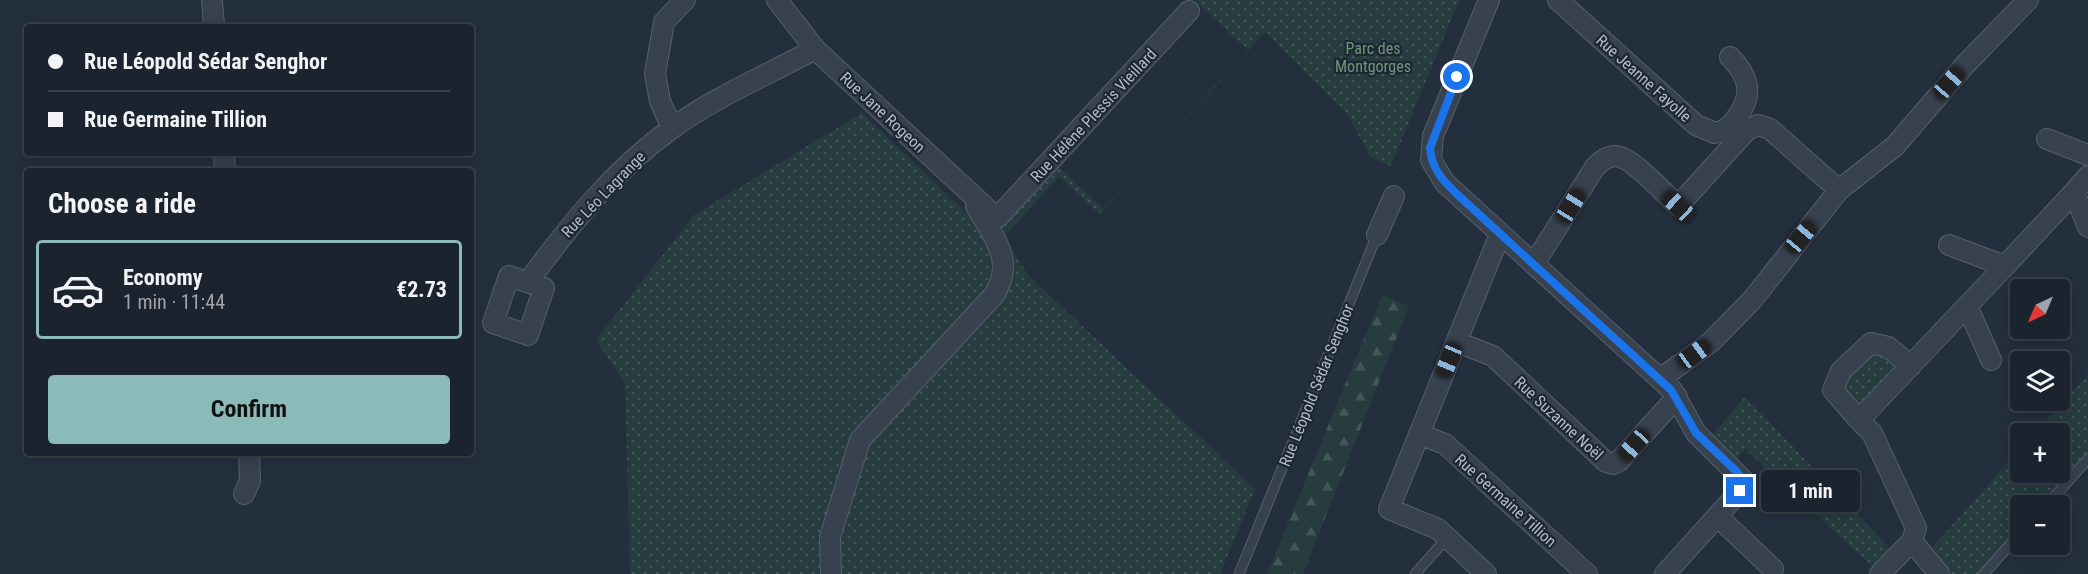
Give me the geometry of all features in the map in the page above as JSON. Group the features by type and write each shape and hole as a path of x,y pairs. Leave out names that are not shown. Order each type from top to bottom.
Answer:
{"street":[{"path":"212,0 214,24"},
{"path":"672,128 660,101 655,74 664,22 685,0"},
{"name":"Rue Jane Rogeon","path":"777,0 815,49 997,218"},
{"path":"1490,0 1433,136 1431,160 1445,183 1660,379 1677,397 1703,441 1742,479 1740,491 1665,574"},
{"name":"Rue Jeanne Fayolle","path":"1558,0 1696,125 1714,133 1728,128 1747,100 1749,87 1745,75 1730,57"},
{"path":"1660,379 1711,342 1753,299 1839,190 1894,146 1963,68 2028,0"},
{"name":"Rue Hélène Plessis Vieillard","path":"997,218 1189,11"},
{"name":"Rue Léo Lagrange","path":"528,282 590,203 621,171 672,128 720,99 815,49"},
{"path":"1534,264 1595,167 1605,158 1616,156 1628,160 1678,206 1748,130 1758,125 1770,129 1839,190"},
{"path":"2047,139 2088,155"},
{"path":"1859,420 2088,176"},
{"path":"831,574 830,537 860,440 994,295 1002,283 1004,261 967,190"},
{"path":"2074,192 2088,227"},
{"name":"Rue Léopold Sédar Senghor","path":"1377,235 1394,196"},
{"path":"1486,574 1438,530 1389,509 1500,234"},
{"path":"1949,245 2005,266"},
{"path":"1967,306 1991,360"},
{"name":"Rue Suzanne Noël","path":"1457,342 1493,356 1606,462 1613,464 1619,461 1677,397"},
{"path":"1880,574 1912,541 1916,528 1872,433 1833,390 1836,379 1856,355 1871,343 1899,353 1911,366"},
{"name":"Rue Germaine Tillion","path":"1419,434 1445,444 1587,574"},
{"path":"244,494 250,481 249,456"},
{"path":"1717,516 1773,569"},
{"path":"1912,541 1939,574"}],"lane":[{"name":"Rue Léopold Sédar Senghor","path":"1239,574 1377,235"},
{"path":"2056,495 2088,459"},
{"path":"1415,574 1447,538"},
{"path":"1984,574 2010,544"}],"green space":[{"name":"Parc des Montgorges","path":"1194,0 1459,0 1391,166 1370,157 1348,115 1265,32 1100,214 1059,177 1004,237 1028,275 1255,489 1220,574 630,574 625,384 596,340 694,215 862,113 991,236 1056,165 1104,209 1248,50"},
{"path":"1382,295 1409,306 1303,574 1267,574"},
{"path":"1868,352 1880,352 1898,367 1861,409 1841,392 1843,379"},
{"path":"2088,374 2088,454 2070,474 2070,423 2044,423 2055,411 2070,411 2070,394"},
{"path":"1745,397 1893,551 1875,569 1745,449 1736,459 1711,436"},
{"path":"2010,460 2010,483 2062,483 2051,495 2010,495 2010,541 1981,574 1949,574 1940,566 1931,549"}],"route":[{"path":"1457,77 1430,148 1431,160 1436,172 1459,196 1671,390 1696,433 1742,479 1743,485 1740,491"}]}
